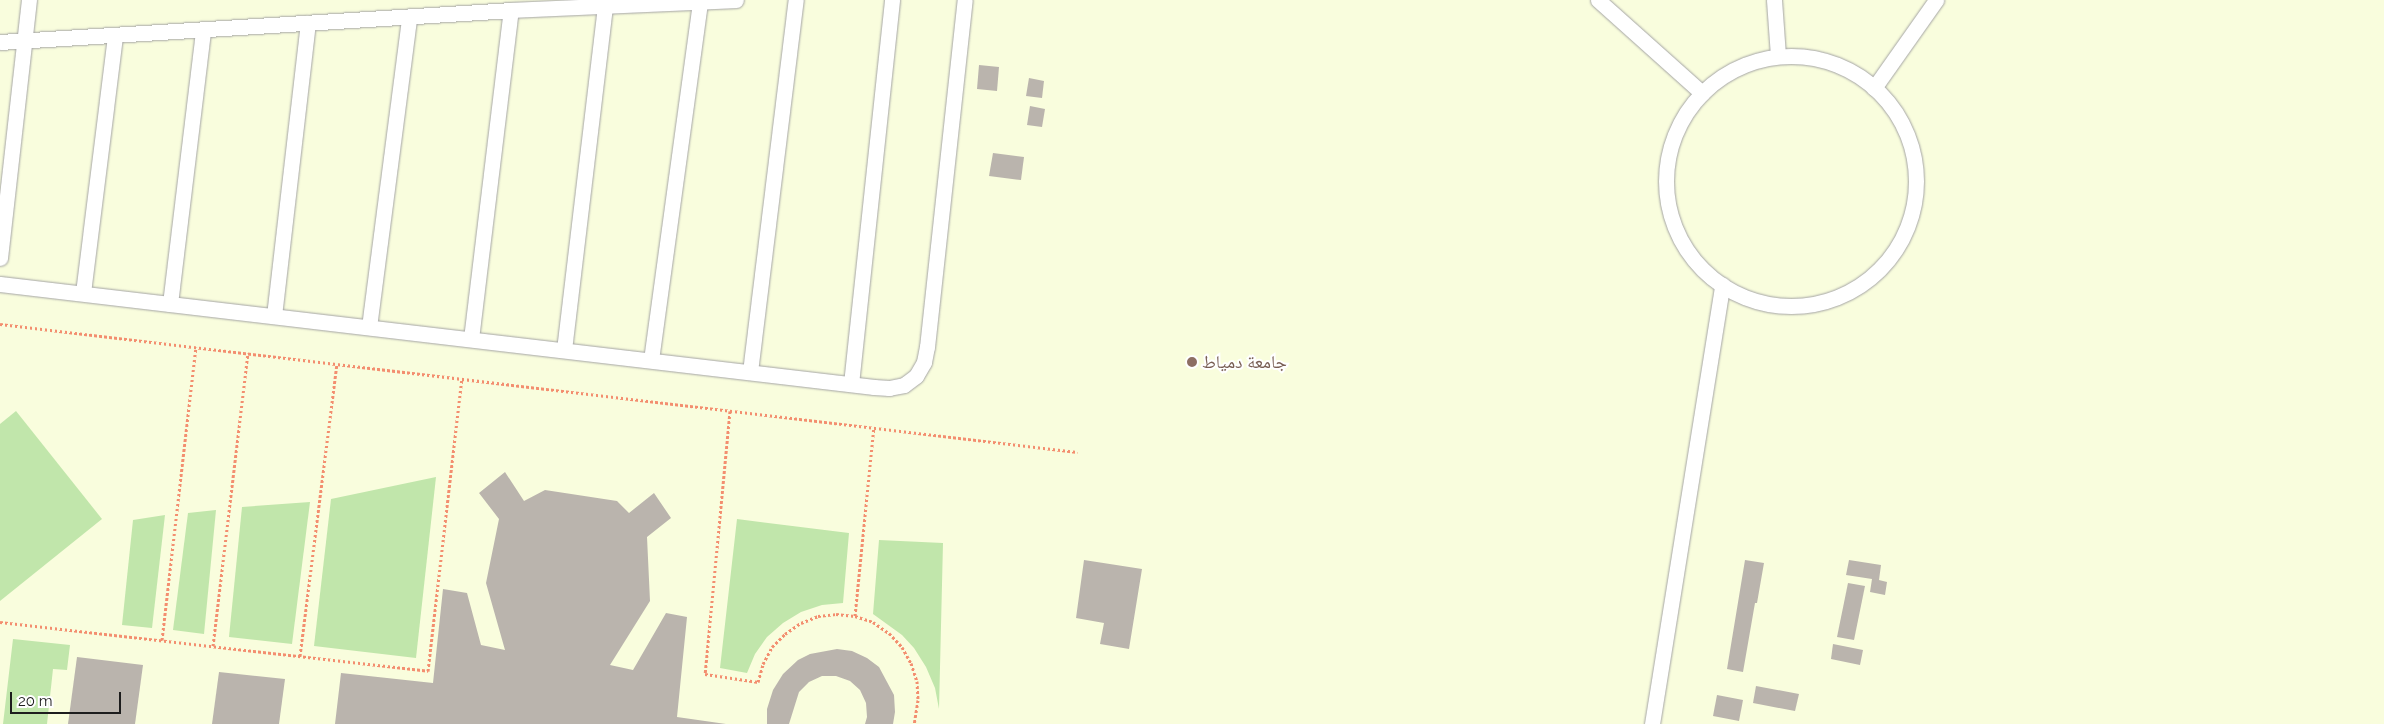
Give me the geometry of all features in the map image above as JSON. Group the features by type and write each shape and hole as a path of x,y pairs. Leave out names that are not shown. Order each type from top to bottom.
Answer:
{"lane":[{"path":"0,258 29,0"},
{"path":"0,42 409,17 606,2 736,0"},
{"path":"750,372 796,0"},
{"path":"851,384 892,0"},
{"path":"0,284 851,384 889,388 904,384 916,376 924,362 965,0"},
{"path":"1598,0 1702,93"},
{"path":"1774,0 1778,56"},
{"path":"1874,88 1936,0"},
{"path":"651,360 700,1"},
{"path":"564,350 606,2"},
{"path":"471,339 511,10"},
{"path":"369,327 409,17"},
{"path":"274,316 308,23"},
{"path":"170,304 203,30"},
{"path":"83,294 114,36"},
{"path":"1778,56 1804,56 1830,62 1853,72 1874,88 1892,107 1906,131 1913,156 1916,183 1913,210 1904,235 1890,258 1871,277 1849,292 1824,302 1797,306 1771,305 1745,298 1722,285 1700,268 1684,246 1673,220 1666,193 1667,166 1673,139 1685,114 1702,93 1737,68 1778,56"},
{"path":"1652,724 1722,285"}],"path":[{"path":"0,324 1077,452"},
{"path":"162,640 196,347"},
{"path":"213,646 248,353"},
{"path":"300,656 337,364"},
{"path":"0,622 428,671 462,378"},
{"path":"730,411 705,674 758,682 763,664 772,647 785,634 801,623 818,616 836,614 855,616 873,622 889,633 902,646 911,663 917,681 918,700 914,724"},
{"path":"855,616 874,427"}],"shaded area":[{"name":"جامعة دمياط","path":"0,0 2384,0 2384,724 0,724"}],"green space":[{"path":"16,411 102,519 0,601 0,424"},
{"path":"436,477 416,658 314,646 331,499"},
{"path":"310,502 292,644 229,637 242,507"},
{"path":"216,510 204,634 173,630 188,513"},
{"path":"165,515 152,628 122,625 133,520"},
{"path":"737,519 849,533 843,603 822,605 801,612 783,623 767,637 755,654 747,673 720,668"},
{"path":"879,540 943,543 939,709 935,688 926,667 914,648 902,635 873,614"},
{"path":"13,639 70,645 67,670 53,669 47,724 3,724"}],"building":[{"path":"979,65 999,67 997,91 977,89"},
{"path":"1029,78 1044,81 1042,98 1026,96"},
{"path":"1030,106 1045,109 1042,127 1027,125"},
{"path":"993,153 1024,157 1021,180 989,176"},
{"path":"505,472 524,501 545,490 617,501 629,513 654,493 671,518 647,537 650,601 610,665 633,670 666,613 687,617 677,717 726,724 335,724 341,673 433,683 443,589 467,593 481,645 505,650 486,583 499,519 479,493"},
{"path":"1084,560 1142,569 1129,649 1100,644 1104,623 1076,618"},
{"path":"1745,560 1764,563 1743,672 1727,669"},
{"path":"1849,560 1881,565 1879,580 1887,582 1885,595 1870,592 1872,579 1846,575"},
{"path":"1848,583 1865,586 1854,640 1837,637"},
{"path":"1833,644 1863,650 1860,665 1831,659"},
{"path":"837,649 852,651 867,658 879,667 894,695 895,712 893,724 865,724 867,717 866,703 860,690 850,681 836,676 822,676 809,682 799,692 789,724 767,724 767,709 773,690 783,674 798,660 810,654"},
{"path":"77,657 143,665 135,724 68,724"},
{"path":"219,672 285,679 279,724 212,724"},
{"path":"1756,686 1799,694 1795,711 1753,703"},
{"path":"1717,695 1743,700 1739,721 1713,716"}],"place":[{"name":"جامعة دمياط","path":"1192,362"}]}
